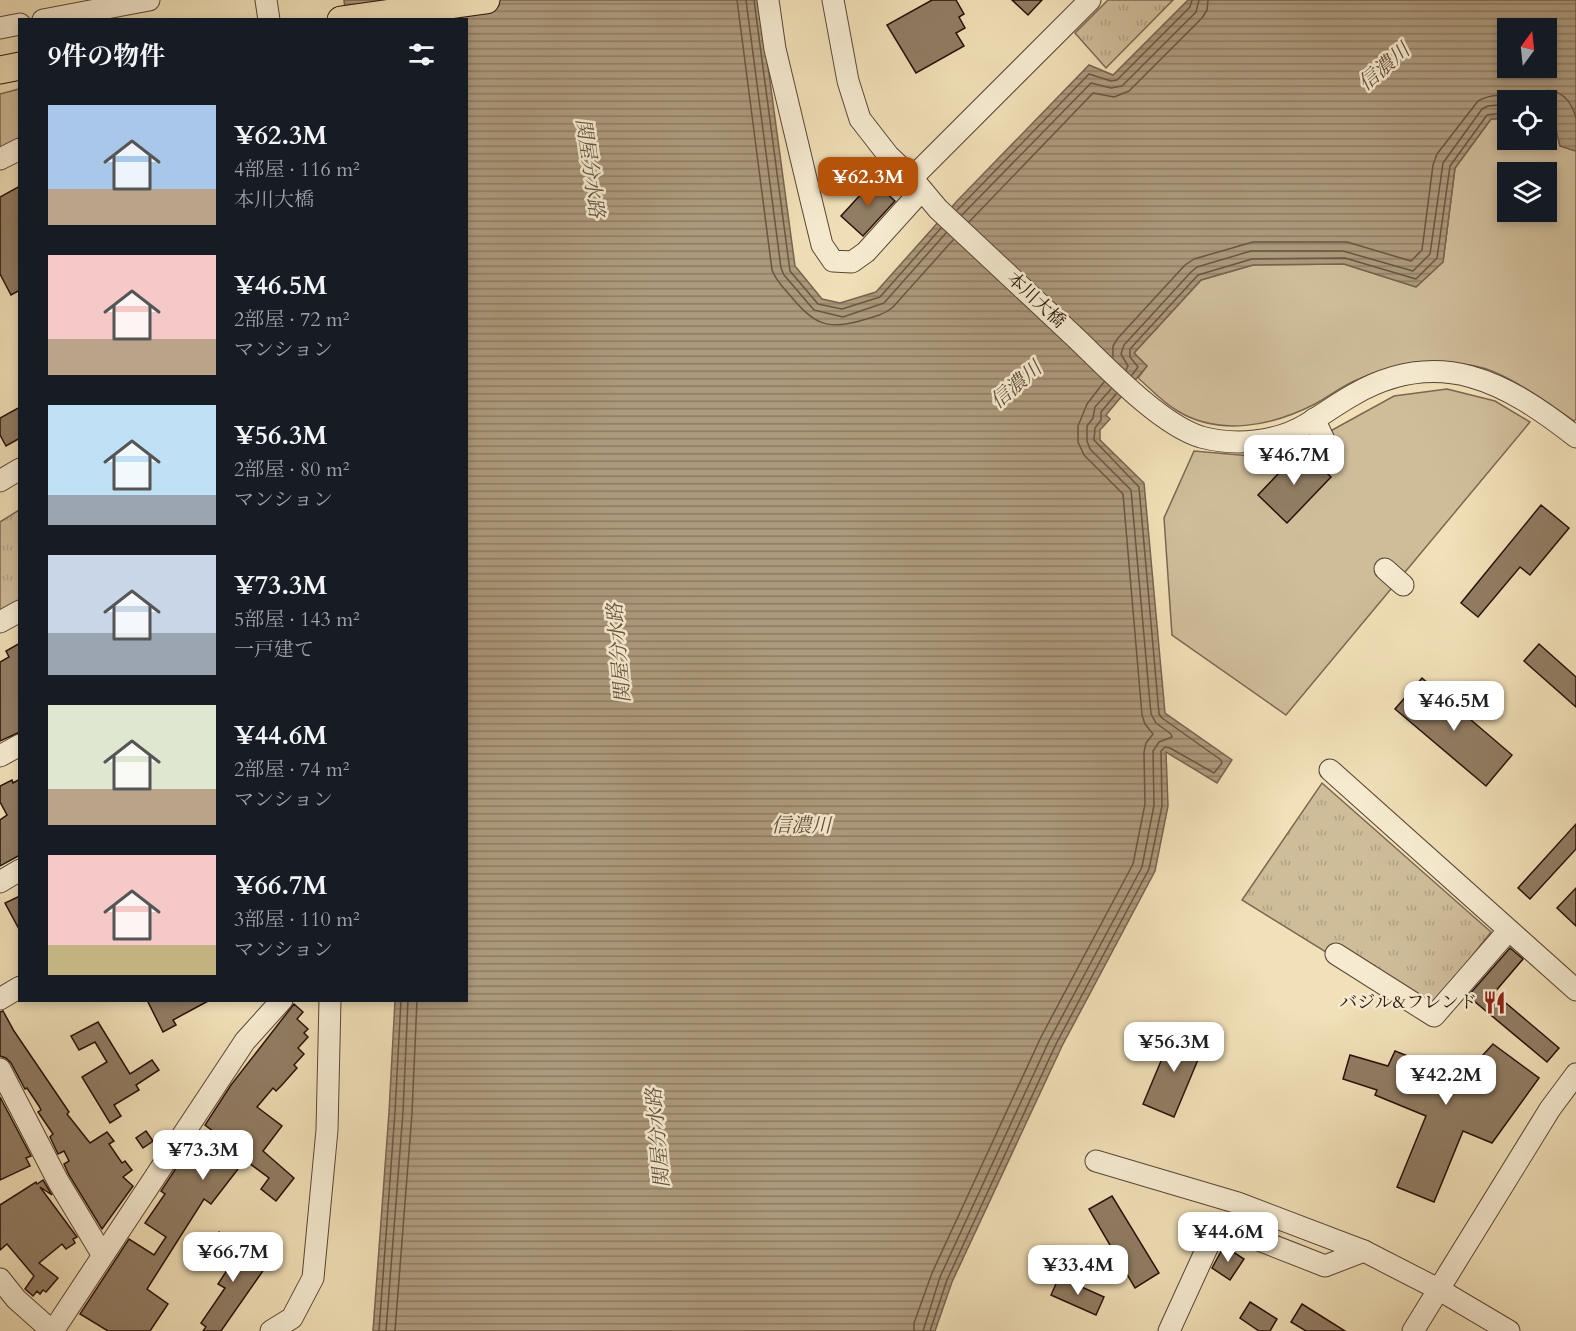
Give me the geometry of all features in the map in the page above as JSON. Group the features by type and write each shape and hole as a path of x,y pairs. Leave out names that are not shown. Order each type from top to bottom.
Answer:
{"main road":[{"path":"356,18 486,0"},
{"path":"0,66 18,65"},
{"path":"0,70 18,66"}],"street":[{"path":"54,18 150,0"},
{"path":"266,0 269,18"},
{"path":"768,0 775,49 822,245 833,261 852,262 866,252 917,184 1090,0"},
{"name":"本川大橋","path":"833,0 848,81 860,119 888,155 938,209 1133,392 1180,428 1221,442 1273,437 1306,425 1356,394 1394,377 1448,372 1476,377 1525,399 1576,437"},
{"path":"0,28 18,24"},
{"path":"0,159 18,150"},
{"path":"1314,419 1328,448"},
{"path":"0,481 18,470"},
{"path":"1385,568 1403,585"},
{"path":"0,622 18,612"},
{"path":"0,756 18,746"},
{"path":"1330,770 1576,990"},
{"path":"0,882 18,871"},
{"path":"1336,954 1434,1017 1508,931"},
{"path":"0,999 18,988"},
{"path":"0,1279 16,1299 52,1331 245,1041 280,1002"},
{"path":"271,1331 292,1318 313,1278 327,1130 330,1002"},
{"path":"0,1069 58,1181 102,1254"},
{"path":"1413,1331 1550,1109 1576,1074"},
{"path":"1096,1161 1238,1203 1364,1251 1438,1289 1509,1331"},
{"path":"1177,1328 1218,1224 1325,1266 1364,1251"}],"green space":[{"path":"1108,0 1173,0 1106,68 1075,33"},
{"path":"18,89 18,147 0,156 0,94"},
{"path":"1491,119 1497,119 1497,150 1557,150 1557,134 1560,146 1576,151 1576,419 1574,421 1526,389 1487,369 1446,362 1386,369 1353,381 1298,412 1263,423 1228,426 1210,424 1171,407 1138,378 1147,366 1134,353 1201,280 1253,265 1344,264 1416,287 1443,262 1455,168"},
{"path":"1447,389 1495,401 1530,422 1286,715 1172,635 1164,518 1194,451 1263,457 1305,445 1394,396"},
{"path":"18,511 18,610 0,620 0,522"},
{"path":"1322,783 1491,932 1426,1014 1242,900"}],"water":[{"name":"信濃川","path":"344,0 759,0 795,266 822,299 840,303 876,292 957,201 1089,65 1113,75 1188,0 1576,0 1576,151 1560,146 1557,134 1557,90 1497,90 1497,119 1491,119 1455,168 1443,262 1416,287 1344,264 1253,265 1201,280 1134,353 1147,366 1106,415 1110,419 1100,430 1100,440 1144,483 1165,713 1232,760 1217,783 1166,752 1168,806 1155,871 1062,1046 952,1282 935,1331 373,1331 395,1002 468,1002 468,18 346,18"}],"building":[{"path":"932,0 956,0 964,14 959,17 965,28 956,33 964,46 916,73 887,25"},
{"path":"1012,0 1042,0 1028,15"},
{"path":"873,181 895,201 863,236 841,216"},
{"path":"18,187 18,291 11,295 0,274 0,197"},
{"path":"18,408 18,439 6,446 0,435 0,418"},
{"path":"1302,449 1331,477 1287,523 1258,495"},
{"path":"1541,505 1569,528 1530,575 1520,567 1478,617 1461,603"},
{"path":"18,644 18,733 0,741 0,662 9,657 6,651"},
{"path":"1539,644 1576,677 1576,707 1524,661"},
{"path":"1422,678 1512,755 1486,786 1395,709"},
{"path":"12,780 13,783 18,780 18,856 0,866 0,820 7,815 0,802 0,786"},
{"path":"1576,824 1576,849 1530,899 1518,888"},
{"path":"1576,888 1576,926 1557,908"},
{"path":"18,897 18,927 5,903"},
{"path":"1510,948 1523,959 1494,993 1559,1048 1547,1062 1468,996"},
{"path":"148,1002 206,1002 173,1020 176,1025 163,1032"},
{"path":"294,1004 303,1012 297,1019 308,1029 304,1033 308,1037 298,1048 304,1054 294,1065 297,1068 276,1091 273,1088 257,1107 282,1126 263,1151 294,1178 276,1201 261,1189 269,1178 245,1160 211,1204 204,1199 147,1289 168,1304 150,1331 108,1331 80,1314 129,1239 154,1255 166,1237 145,1223 165,1194 161,1191 192,1144 220,1165 234,1147 205,1125 231,1085"},
{"path":"3,1011 69,1112 67,1114 90,1143 107,1132 114,1141 109,1144 122,1163 125,1161 132,1170 123,1177 133,1186 102,1229 69,1175 64,1164 69,1161 64,1151 58,1154 50,1137 53,1134 38,1112 41,1110 39,1106 27,1088 25,1089 11,1063 0,1056 0,1012"},
{"path":"98,1022 130,1074 152,1060 159,1070 136,1085 139,1090 114,1105 121,1116 110,1123 82,1077 107,1062 95,1042 79,1050 71,1036"},
{"path":"1174,1030 1205,1043 1174,1117 1143,1104"},
{"path":"1493,1044 1539,1078 1492,1143 1463,1131 1434,1202 1397,1187 1426,1116 1375,1095 1377,1090 1343,1079 1350,1055 1388,1066 1395,1051 1456,1075 1465,1064 1471,1068"},
{"path":"0,1097 31,1156 26,1158 30,1166 0,1180"},
{"path":"146,1131 153,1141 143,1148 136,1138"},
{"path":"43,1180 52,1195 40,1187 77,1237 73,1239 75,1243 66,1249 62,1244 39,1263 58,1278 46,1292 43,1290 40,1294 37,1291 33,1296 25,1289 34,1276 7,1244 0,1250 0,1205"},
{"path":"1112,1196 1159,1273 1135,1288 1089,1209"},
{"path":"219,1232 267,1265 221,1331 203,1331 206,1327 201,1323 225,1288 218,1284 235,1258 212,1242"},
{"path":"1224,1246 1244,1259 1230,1280 1212,1268"},
{"path":"1059,1277 1104,1297 1096,1315 1051,1295"},
{"path":"1250,1302 1277,1319 1270,1331 1259,1331 1240,1318"},
{"path":"1302,1304 1345,1331 1306,1331 1291,1322"}],"place":[{"name":"バジル&フレンド","path":"1495,1002"}],"water label":[{"name":"関屋分水路","path":"590,168"},
{"name":"関屋分水路","path":"619,653"},
{"name":"関屋分水路","path":"658,1138"}]}
